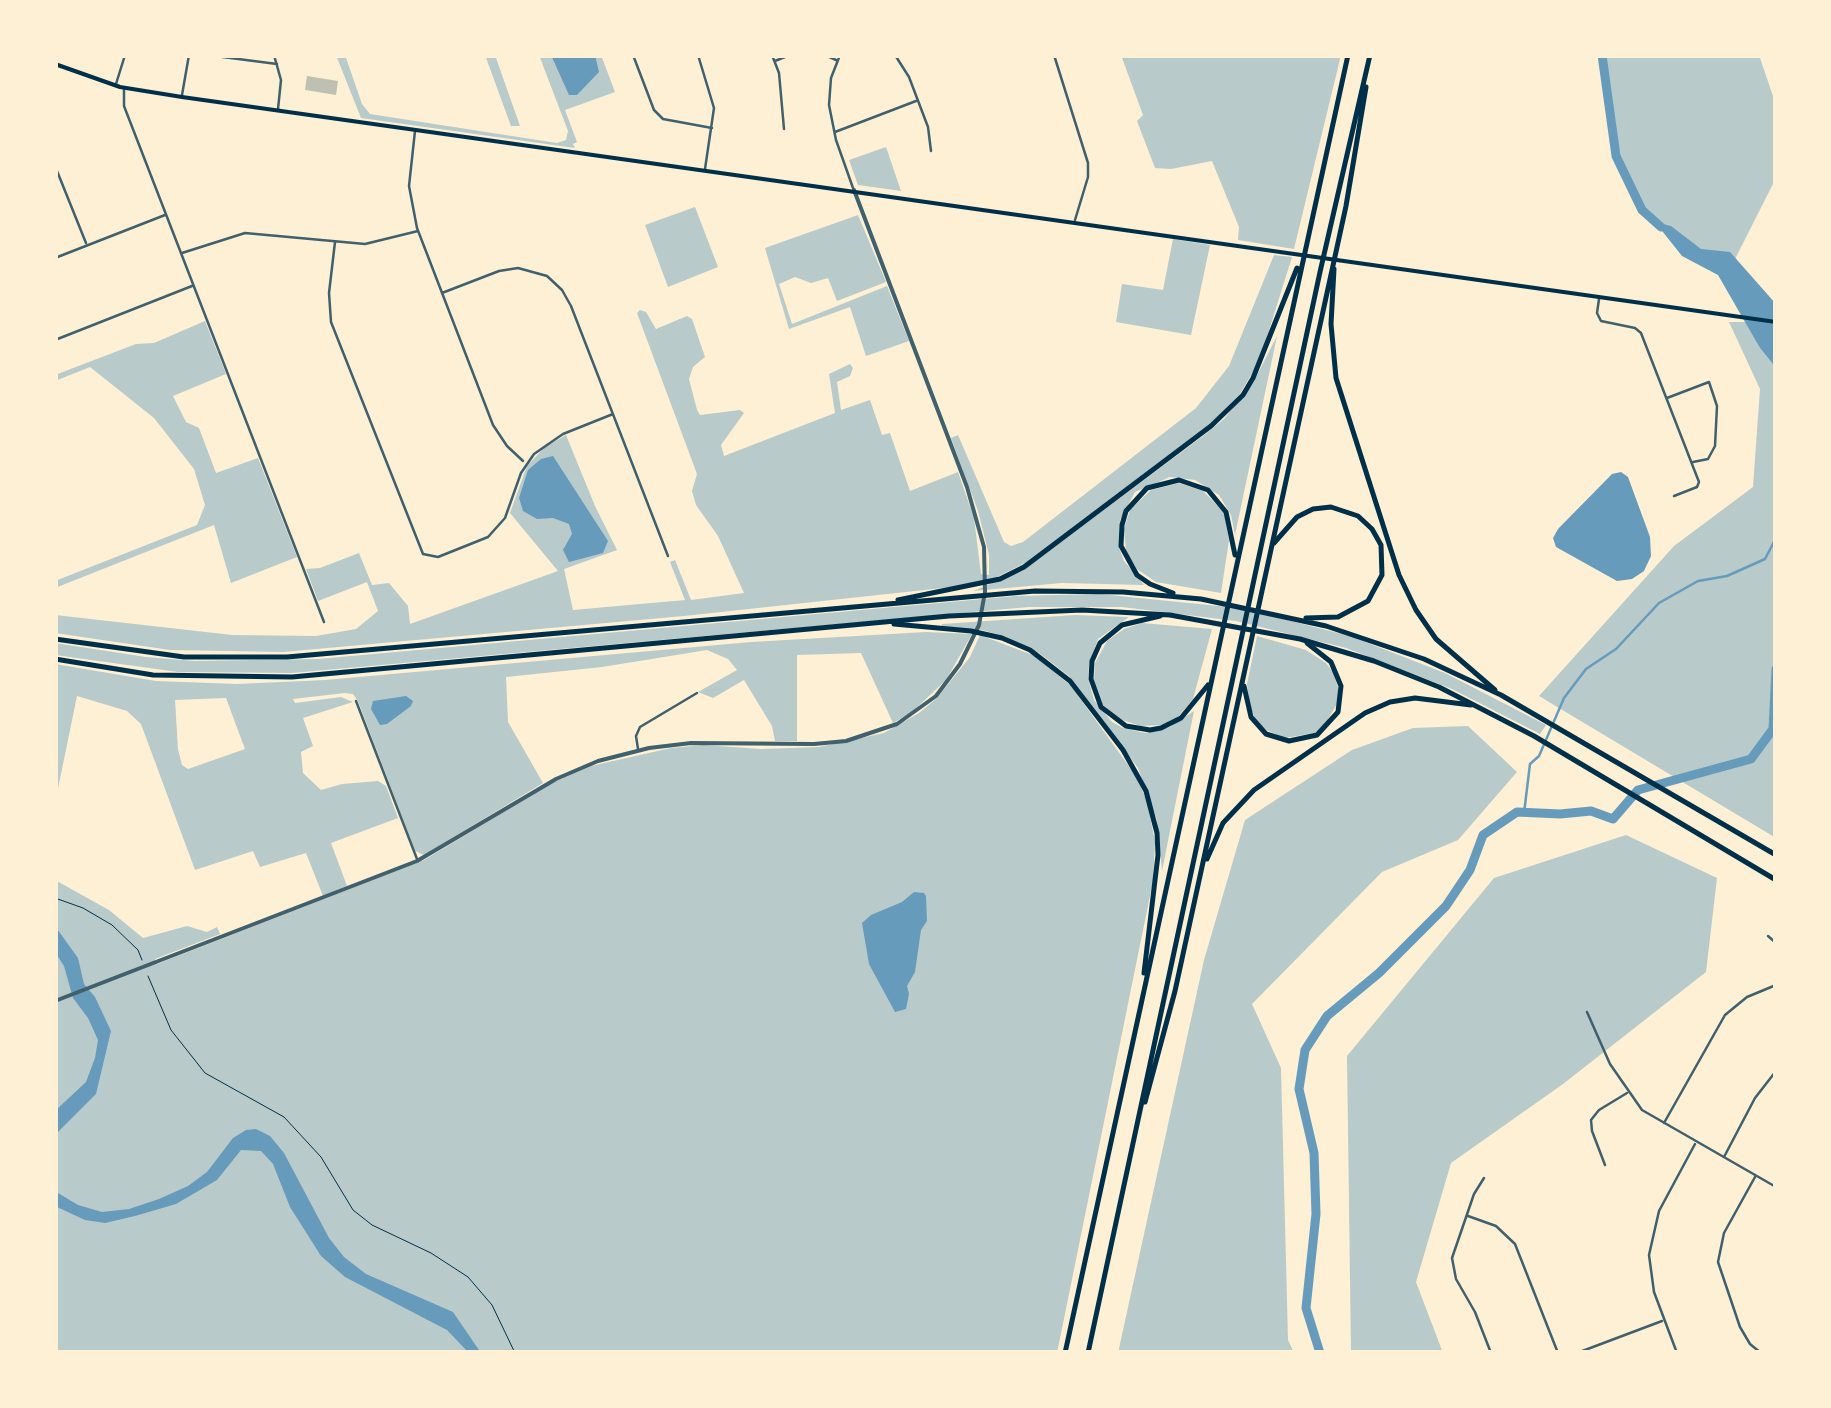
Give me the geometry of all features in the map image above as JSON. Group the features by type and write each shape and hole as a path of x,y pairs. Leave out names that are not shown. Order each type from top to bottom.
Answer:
{"highway":[{"path":"1065,1353 1300,260 1348,55"},
{"path":"1134,1139 1175,991 1196,895 1334,259 1371,55"},
{"path":"1088,1353 1371,55"},
{"path":"1334,259 1331,324 1336,378 1399,575 1436,639 1502,696"},
{"path":"854,607 944,592 1012,573 1049,550 1196,439 1236,403 1253,378 1300,260"},
{"path":"1236,563 1230,519 1222,503 1208,490 1189,482 1168,481 1147,488 1126,511 1121,532 1124,554 1130,566 1150,584 1201,599 1297,618 1424,659 1502,696 1776,855"},
{"path":"1272,545 1296,517 1313,509 1332,507 1365,522 1381,545 1384,561 1380,584 1361,608 1338,617 1297,618"},
{"path":"55,639 184,656 288,657 1050,591 1201,599"},
{"path":"55,659 154,674 292,677 949,616 1065,610 1170,615 1300,638 1400,670 1534,736 1776,880"},
{"path":"1170,615 1132,621 1114,629 1100,642 1091,669 1098,702 1120,723 1150,730 1181,718 1210,683"},
{"path":"882,623 970,631 1030,650 1070,681 1131,761 1150,802 1158,853 1136,1026"},
{"path":"1244,669 1245,699 1261,729 1289,742 1318,735 1338,712 1342,686 1331,662 1300,638"},
{"path":"1196,895 1210,849 1232,811 1265,780 1353,721 1390,702 1415,698 1450,701 1488,711"}],"main road":[{"path":"55,64 124,88 1776,322"}],"street":[{"path":"116,86 124,55"},
{"path":"182,96 189,55"},
{"path":"207,55 278,64"},
{"path":"274,55 281,80 278,110"},
{"path":"634,55 654,110 664,119 712,128"},
{"path":"698,55 712,100 706,169"},
{"path":"772,55 784,130"},
{"path":"775,61 790,55"},
{"path":"58,1000 418,861 556,779 606,758 703,742 826,743 871,735 924,706 947,683 970,647 983,606 986,570 980,530 834,132 829,96 838,58 825,55"},
{"path":"895,55 909,76 930,134 932,151"},
{"path":"1054,55 1088,162 1088,177 1074,222"},
{"path":"124,88 124,106 324,622"},
{"path":"834,132 918,100"},
{"path":"416,130 409,186 418,231 493,424 507,446 526,463"},
{"path":"55,167 87,246"},
{"path":"55,258 166,215"},
{"path":"181,254 245,233 375,243 418,231"},
{"path":"335,242 329,302 334,332 417,544 427,557 452,552 494,532 505,518 526,463 553,439 613,414"},
{"path":"442,294 508,269 528,269 547,276 562,290 668,556"},
{"path":"55,340 193,286"},
{"path":"1599,297 1597,312 1601,322 1639,331 1692,462 1698,486 1674,496"},
{"path":"1667,398 1709,382 1716,400 1714,451 1708,459 1692,462"},
{"path":"638,750 636,736 640,728 697,692"},
{"path":"356,701 418,861"},
{"path":"1768,936 1776,943"},
{"path":"1663,1124 1725,1015 1747,997 1776,985"},
{"path":"1587,1012 1600,1046 1642,1110 1776,1187"},
{"path":"1723,1158 1756,1098 1776,1071"},
{"path":"1605,1165 1591,1120 1595,1113 1628,1092"},
{"path":"1677,1353 1650,1273 1653,1229 1696,1143"},
{"path":"1755,1176 1724,1234 1718,1262 1740,1328 1761,1353"},
{"path":"1484,1178 1474,1194 1453,1252 1454,1271 1491,1353"},
{"path":"1466,1215 1496,1226 1515,1244 1558,1353"},
{"path":"1577,1353 1664,1320"}],"path":[{"path":"55,898 112,925 138,950 171,1030 195,1063 215,1082 248,1095 284,1117 321,1157 353,1210 372,1225 448,1262 479,1286 502,1321 515,1353"}],"shaded area":[{"path":"336,55 345,55 362,104 370,114 557,143 566,140 568,131 539,55 601,55 615,92 565,110 577,142 573,144 575,148 361,118"},
{"path":"485,55 495,55 520,126 511,126"},
{"path":"1121,55 1341,55 1294,249 1238,240 1239,227 1212,161 1155,168 1137,121 1143,115"},
{"path":"1602,55 1759,55 1776,105 1776,178 1729,271 1684,249 1642,210 1616,156"},
{"path":"886,147 901,191 858,185 849,160"},
{"path":"695,207 718,267 668,287 645,225"},
{"path":"858,215 886,282 837,301 828,278 811,283 795,277 779,284 792,324 887,286 909,341 866,356 850,307 789,329 765,248"},
{"path":"1173,239 1210,245 1191,335 1116,322 1122,284 1163,290"},
{"path":"1274,255 1292,257 1260,359 1240,394 1208,426 1029,561 993,579 952,587 684,616 283,652 170,650 55,633 55,615 232,635 316,636 356,629 378,611 367,582 318,601 306,569 320,568 359,553 372,585 389,583 408,606 410,624 558,571 510,513 527,466 544,448 566,435 617,550 564,569 573,610 685,600 670,562 675,560 691,600 744,593 718,536 696,505 692,491 697,474 637,313 640,310 646,312 656,329 687,316 692,319 705,357 693,367 689,379 697,410 700,415 740,410 744,413 721,445 724,456 835,413 829,374 850,364 850,376 837,382 841,410 870,400 882,435 890,433 910,491 958,472 974,518 981,574 989,575 989,555 978,511 951,438 958,435 1004,542 1011,546 1023,542 1196,408 1229,366"},
{"path":"205,321 226,374 173,396 186,422 199,428 216,473 258,458 297,557 231,583 214,525 55,588 55,581 197,525 205,505 194,469 154,418 90,367 55,381 55,375 136,344 154,343"},
{"path":"1729,322 1747,322 1776,368 1776,838 1539,696 1674,546 1753,487 1760,389"},
{"path":"1277,336 1235,535 1231,515 1219,495 1195,480 1170,477 1135,492 1120,520 1119,548 1124,561 1144,585 1062,583 973,591 1022,571 1224,419 1252,385"},
{"path":"1179,483 1203,491 1224,512 1229,540 1221,593 1156,582 1137,569 1126,551 1124,529 1130,510 1151,490"},
{"path":"1099,594 1239,608 1350,636 1445,673 1546,725 1540,734 1452,689 1346,648 1236,621 1122,607 1029,607 292,673 178,672 55,655 55,643 195,661 318,659 1016,596"},
{"path":"1075,615 1129,617 1098,639 1089,665 1094,700 1112,722 1145,733 1170,727 1194,711 1162,871 1157,820 1138,768 1069,676 1039,653 1004,636 942,627"},
{"path":"1142,623 1212,629 1193,699 1178,717 1162,725 1141,726 1119,719 1101,703 1094,682 1095,663 1107,641"},
{"path":"926,632 972,634 946,680 912,712 893,723 861,653 797,655 797,741 775,741 772,726 744,680 713,698 698,692 737,670 728,659 707,650 506,677 508,722 543,783 424,855 415,851 353,694 293,699 295,703 341,697 353,702 303,718 313,746 301,752 303,773 321,790 378,781 386,786 398,818 331,843 347,886 323,896 306,853 260,867 253,851 195,870 141,724 127,711 77,696 55,803 55,664 156,681 237,684 325,680 751,642","holes":["226,698 245,749 188,769 182,765 175,700"]},
{"path":"980,635 1035,656 1071,686 1136,776 1147,801 1155,842 1153,881 1057,1353 55,1353 55,880 109,910 143,938 187,926 207,932 217,927 220,934 155,959 157,964 424,860 552,783 591,766 671,748 819,747 884,733 937,698 970,657"},
{"path":"1257,636 1306,650 1333,672 1338,702 1324,726 1315,733 1285,738 1257,722 1247,684"},
{"path":"1468,726 1517,772 1458,840 1382,872 1252,1004 1281,1068 1288,1340 1294,1353 1118,1353 1204,960 1245,820 1352,750 1413,728"},
{"path":"1626,835 1717,878 1706,972 1563,1084 1451,1163 1416,1282 1443,1353 1351,1353 1347,1056 1494,878"}],"water":[{"path":"551,55 595,55 599,72 577,95 569,95"},
{"path":"1655,222 1671,226 1701,249 1730,252 1776,304 1776,368 1718,275 1682,256"},
{"path":"553,456 608,541 603,553 569,562 563,550 572,534 569,524 553,518 537,519 523,511 519,498 528,470 541,459"},
{"path":"1621,472 1628,477 1650,537 1651,556 1644,571 1632,579 1617,581 1556,547 1553,538 1612,474"},
{"path":"406,696 413,701 411,706 380,725 371,709 373,701"},
{"path":"914,892 926,896 927,921 921,930 915,972 907,986 906,1009 895,1012 869,964 862,923"},
{"path":"55,926 78,958 84,984 95,997 111,1031 96,1094 55,1135 55,1111 86,1082 98,1040 73,998 64,966 55,952"},
{"path":"256,1129 270,1136 284,1153 329,1238 344,1257 366,1274 453,1312 481,1353 469,1353 447,1330 345,1277 321,1256 290,1207 273,1164 261,1151 241,1150 217,1180 176,1204 135,1216 105,1223 85,1220 55,1206 55,1186 58,1193 78,1205 102,1212 129,1209 159,1199 188,1186 207,1172 233,1138"}],"building":[{"path":"307,76 338,81 336,95 305,90"}],"waterway":[{"path":"1602,55 1616,156 1642,210 1661,227"},
{"path":"1524,813 1530,764 1539,756 1564,698 1586,669 1616,649 1659,603 1698,581 1727,576 1765,559 1776,538"},
{"path":"1320,1353 1306,1308 1316,1214 1314,1153 1299,1089 1305,1050 1327,1016 1379,973 1446,906 1470,870 1483,835 1517,812 1591,811 1613,819 1638,790 1751,759 1773,729 1776,669"}]}
